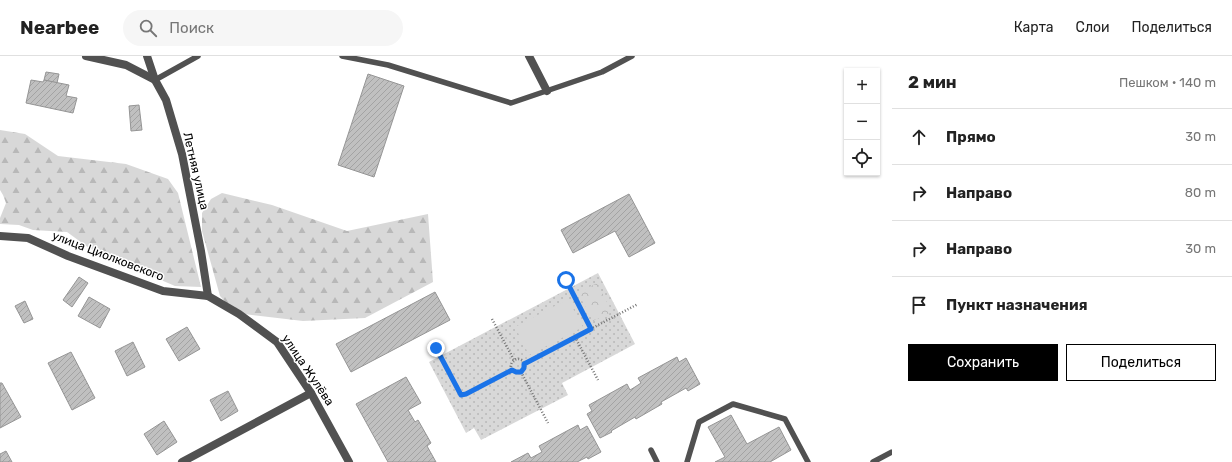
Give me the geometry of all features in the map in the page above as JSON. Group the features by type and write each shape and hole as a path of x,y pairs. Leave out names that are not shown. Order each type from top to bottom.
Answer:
{"street":[{"path":"86,56 126,65 155,80"},
{"name":"Летняя улица","path":"147,56 155,80 166,100 182,154 201,251 208,296"},
{"path":"529,56 547,91"},
{"name":"улица Циолковского","path":"0,236 28,238 68,256 163,291 208,296"},
{"name":"улица Жулёва","path":"208,296 239,314 277,342 311,393 349,462"},
{"path":"182,462 311,393"}],"lane":[{"path":"155,80 198,56"},
{"path":"342,56 388,65 510,103 602,72 632,56"},
{"path":"687,462 699,422 732,404 785,419 808,462"},
{"path":"651,450 657,462"},
{"path":"873,462 892,452"}],"path":[{"path":"566,280 591,329"},
{"path":"524,364 638,304"},
{"path":"492,319 514,360"},
{"path":"575,337 598,380"},
{"path":"436,348 461,395 466,394 512,370 521,372"},
{"path":"514,360 520,360 524,364"},
{"path":"512,370 511,365 514,360"},
{"path":"521,372 524,368 524,364"},
{"path":"521,372 548,423"}],"green space":[{"path":"0,130 25,134 58,156 126,164 168,179 178,193 201,287 175,286 89,248 67,232 33,230 19,225 0,224 0,218 6,203 0,190"},
{"path":"222,193 272,205 347,231 428,214 433,282 365,318 303,321 244,314 231,308 220,296 202,231 202,213 211,199"},
{"path":"598,273 635,344 562,383 568,395 481,440 474,428 466,433 429,362"},
{"path":"597,283 612,312 593,321 578,293"},
{"path":"568,299 583,327 529,355 515,327"}],"building":[{"path":"46,72 59,74 57,83 44,80"},
{"path":"368,74 404,86 374,177 338,165"},
{"path":"31,80 43,82 44,80 69,85 66,96 77,98 73,113 26,103"},
{"path":"139,105 142,130 131,131 129,106"},
{"path":"629,194 655,243 629,257 615,231 573,253 561,230"},
{"path":"79,277 88,283 72,307 63,300"},
{"path":"435,292 450,320 351,372 336,344"},
{"path":"89,297 110,309 100,328 78,316"},
{"path":"25,301 33,319 24,323 15,306"},
{"path":"187,327 200,349 179,361 166,339"},
{"path":"133,342 145,367 127,376 115,351"},
{"path":"71,352 95,398 72,410 48,363"},
{"path":"677,357 679,362 686,358 700,384 688,391 686,388 661,402 662,404 636,419 635,417 600,438 587,414 592,411 589,405 627,384 630,390 641,383 638,378"},
{"path":"406,377 421,403 408,410 415,422 418,420 431,443 427,446 436,462 388,462 356,404"},
{"path":"0,383 2,383 21,417 0,428"},
{"path":"228,391 238,411 221,421 210,400"},
{"path":"731,415 747,444 779,427 791,450 770,462 715,462 725,457 708,427"},
{"path":"164,421 177,442 157,455 144,434"},
{"path":"578,425 580,430 587,426 601,452 588,459 587,457 577,462 511,462 528,453 531,458 542,452 539,446"},
{"path":"6,451 12,462 0,462 0,454"}],"route":[{"path":"436,348 461,395 466,394 512,370 514,372 521,372 524,368 524,364 591,329 566,280"}]}
